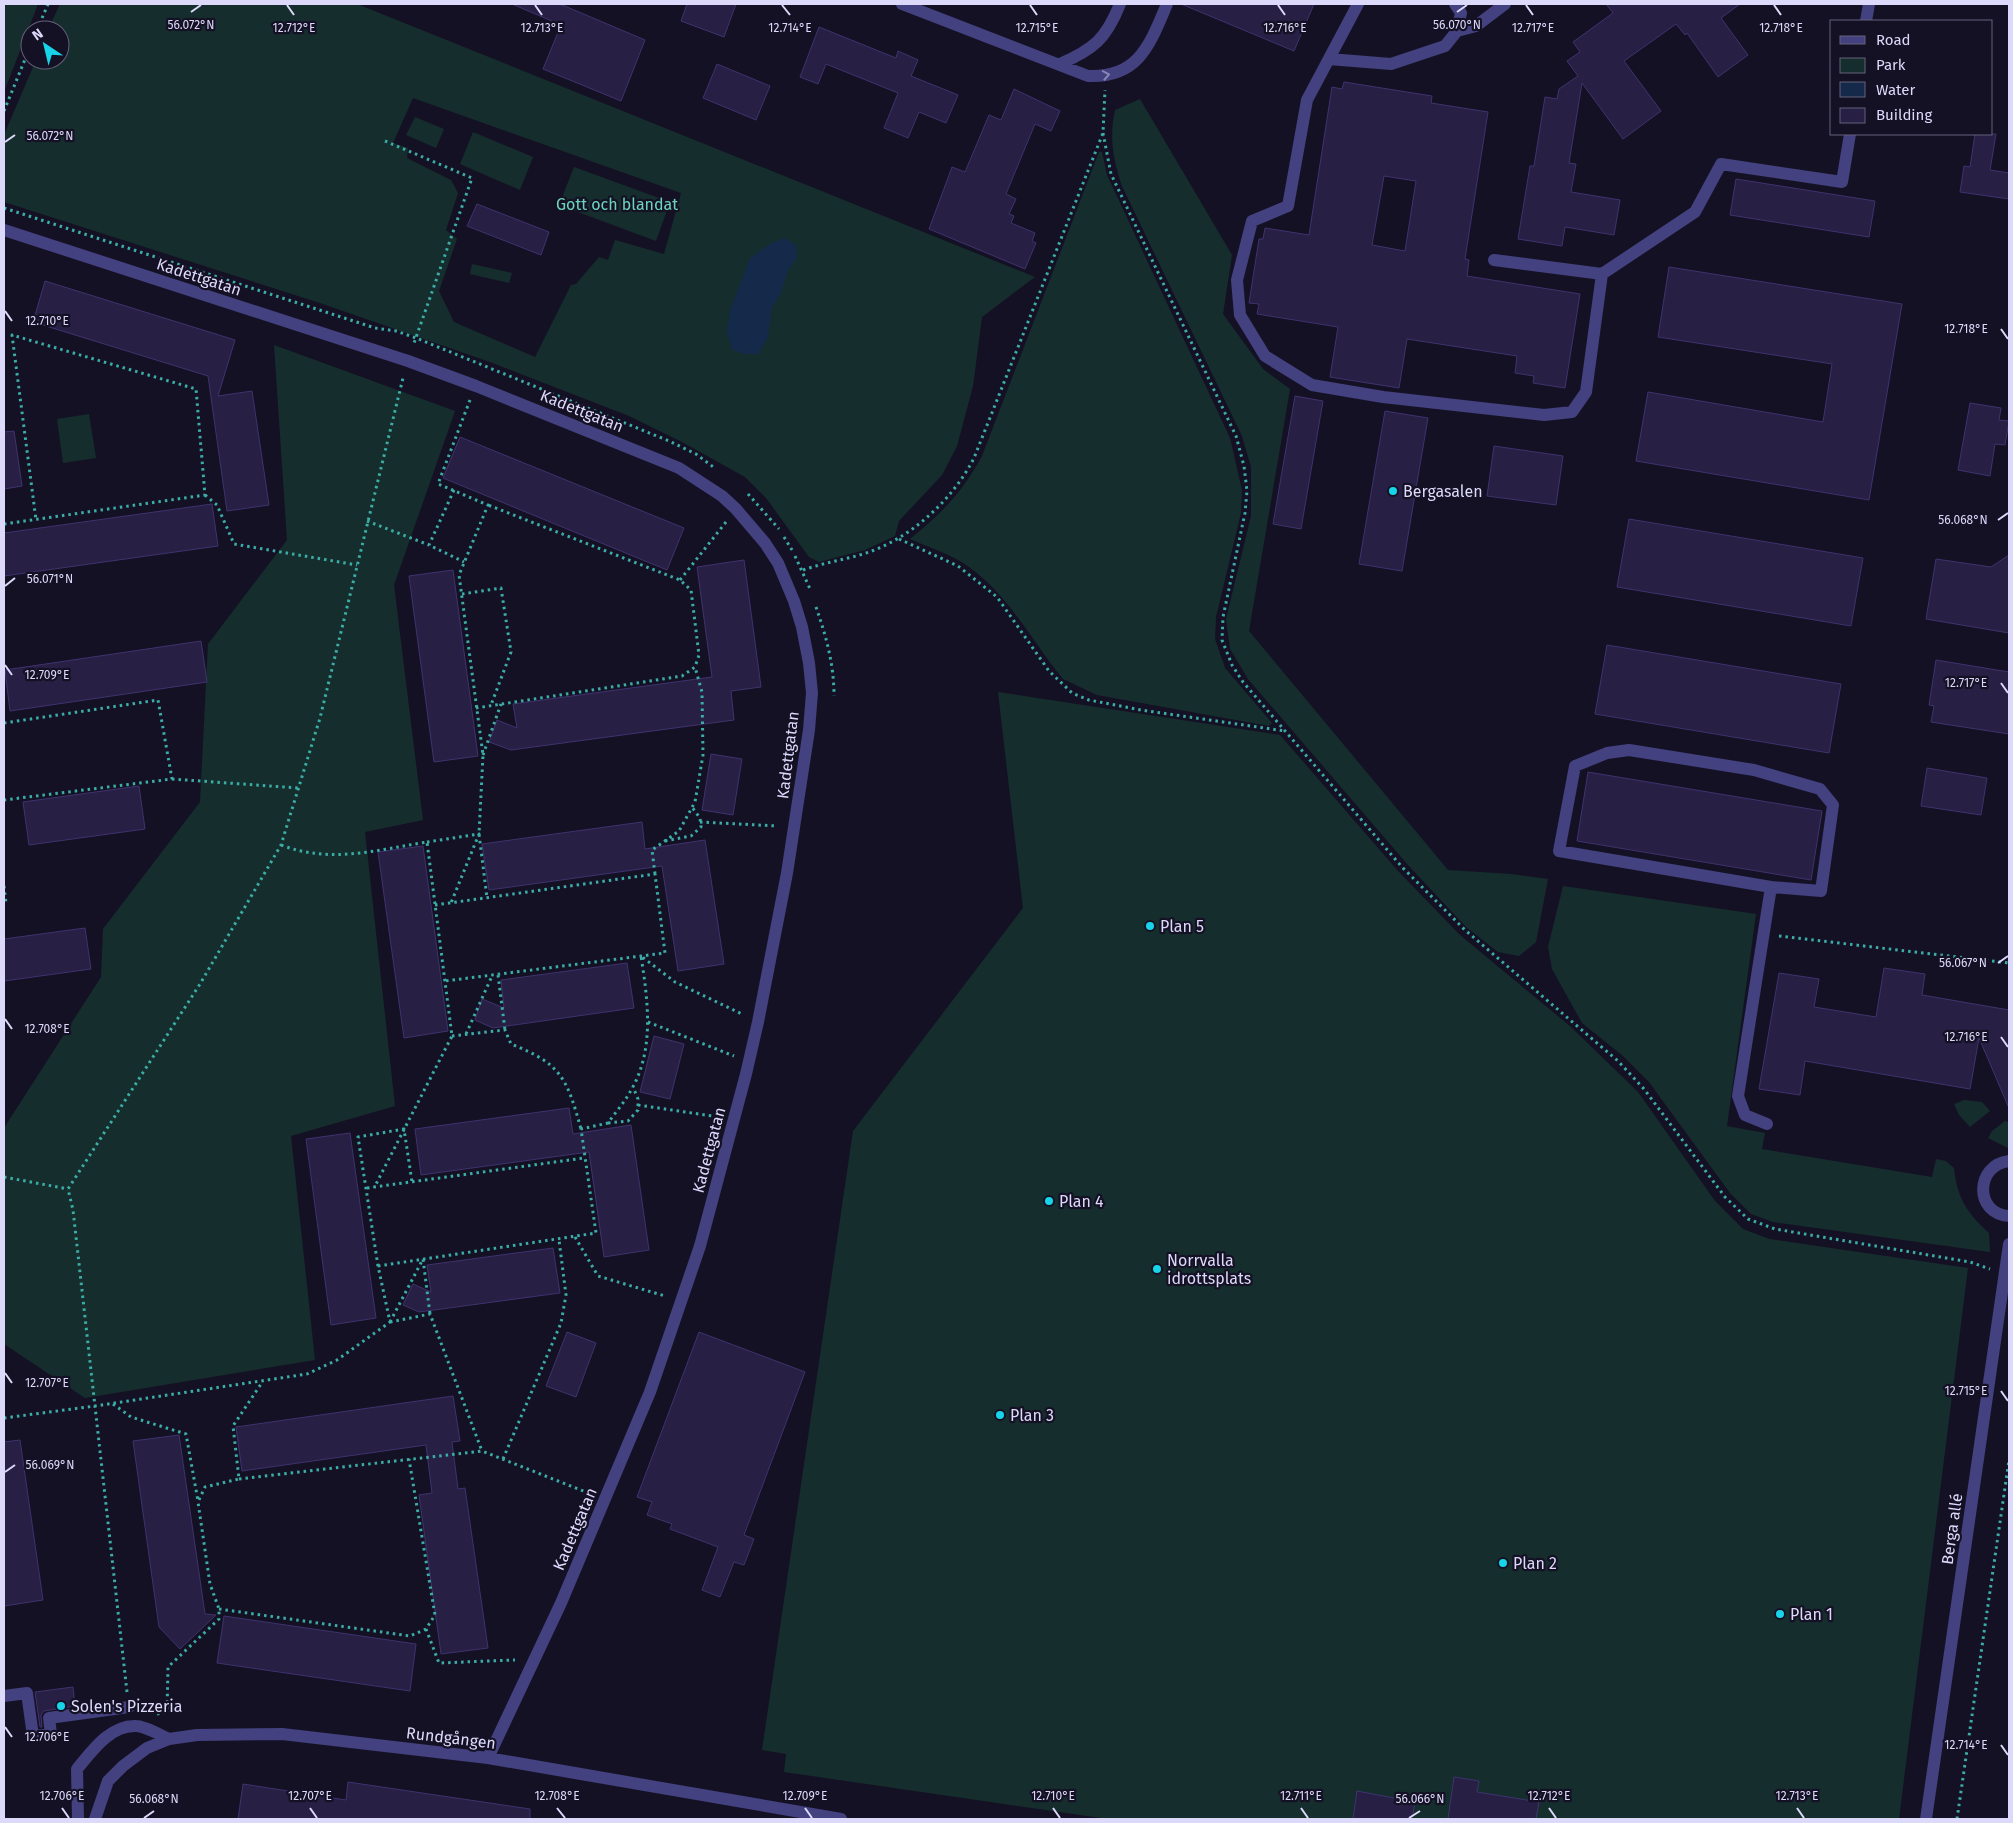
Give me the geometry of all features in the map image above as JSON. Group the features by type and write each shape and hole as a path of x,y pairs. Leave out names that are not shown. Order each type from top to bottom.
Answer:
{"street":[{"path":"902,4 1088,76 1106,77 1130,66 1150,46 1167,4"},
{"path":"1060,64 1092,48 1111,27 1120,4"},
{"path":"1358,4 1307,100 1288,206 1252,221 1237,280 1240,315 1265,356 1312,385 1383,397 1544,415 1572,412 1586,392 1602,274"},
{"path":"1329,59 1391,64 1445,46 1457,31 1460,13 1454,4"},
{"path":"1457,31 1476,26 1505,4"},
{"path":"1866,20 1869,4"},
{"path":"1494,260 1602,274 1695,212 1721,164 1842,182 1850,135"},
{"name":"Kadettgatan","path":"4,230 408,361 476,386 679,468 722,496 736,509 765,543 778,563 794,600 802,627 812,693 810,730 795,827 758,1022 734,1120 700,1246 650,1392 535,1659 488,1758"},
{"path":"1629,750 1754,770 1820,789 1833,805 1822,891 1771,887 1559,851 1574,766 1607,752 1629,750"},
{"path":"1767,1124 1745,1115 1738,1096 1771,887"},
{"path":"2009,1161 2000,1163 1989,1171 1983,1184 1984,1199 1993,1210 2009,1216"},
{"name":"Berga allé","path":"1926,1819 2009,1244"},
{"path":"4,1696 27,1694 33,1736 51,1734 49,1718 129,1707"},
{"path":"78,1819 77,1769 95,1748 115,1730 137,1725 169,1739"},
{"name":"Rundgången","path":"97,1813 108,1781 123,1766 147,1748 169,1739 197,1735 282,1734 488,1758 796,1816 841,1819"},
{"path":"78,1786 97,1813"}],"path":[{"path":"41,20 48,4"},
{"path":"4,111 21,70"},
{"path":"1106,77 1103,133 1111,174 1236,436 1244,466 1247,492 1245,513 1223,617 1222,640 1232,665 1285,731 1402,867 1465,930 1618,1061 1644,1089 1725,1196 1748,1220 1774,1229 1970,1262 1995,1271"},
{"path":"803,570 864,554 899,539 932,512 963,479 974,458 1103,133"},
{"path":"129,1707 73,1210 68,1189 200,984 281,844 320,718 356,565 408,361 472,178 385,141"},
{"path":"36,520 12,334 196,389 205,495 217,505 234,544 356,565"},
{"path":"445,982 665,953 652,850 679,831 692,808 703,754 702,692 695,667 699,655 691,590 680,580 438,484 476,386"},
{"path":"429,546 454,490"},
{"path":"4,524 205,495"},
{"path":"487,898 479,834 483,756 459,575 488,505"},
{"path":"680,580 736,509"},
{"path":"367,521 464,562"},
{"path":"899,539 958,566 996,597 1049,671 1072,693 1089,700 1141,710 1285,731"},
{"path":"462,594 501,588 511,652 491,706"},
{"path":"476,708 682,676 695,667"},
{"path":"4,723 158,700 172,779"},
{"path":"483,756 501,704"},
{"path":"4,800 172,779 298,788"},
{"path":"664,842 691,836 701,826 700,818 692,808"},
{"path":"700,822 795,827"},
{"path":"281,844 302,853 332,856 479,834"},
{"path":"451,903 479,834"},
{"path":"374,1188 452,1036 427,842"},
{"path":"435,905 655,874"},
{"path":"4,886 6,903 4,904"},
{"path":"1765,934 2009,963"},
{"path":"641,956 675,982 758,1022"},
{"path":"608,1123 633,1086 642,1066 648,1022 641,956"},
{"path":"378,1266 560,1240 596,1233 581,1129 570,1089 556,1068 531,1052 511,1044 505,1030 498,975"},
{"path":"465,1034 492,976"},
{"path":"648,1022 749,1062"},
{"path":"452,1036 505,1030"},
{"path":"581,1129 628,1121 638,1110 638,1099 633,1086"},
{"path":"638,1106 734,1120"},
{"path":"404,1129 412,1182"},
{"path":"390,1322 378,1266 358,1137 404,1129"},
{"path":"367,1188 584,1158"},
{"path":"4,1177 68,1189"},
{"path":"576,1237 598,1276 680,1300"},
{"path":"503,1459 561,1322 566,1295 560,1240"},
{"path":"422,1259 430,1314 482,1451"},
{"path":"390,1322 422,1259"},
{"path":"4,1418 112,1404 307,1374 337,1360 390,1322 430,1314"},
{"path":"239,1479 233,1426 263,1381"},
{"path":"112,1404 131,1417 186,1434 210,1584 219,1609 219,1619 168,1667 167,1712 150,1715"},
{"path":"198,1502 205,1487 239,1479 482,1451 605,1500"},
{"path":"219,1609 410,1636 426,1629 435,1615 410,1459"},
{"path":"1957,1819 2009,1460"},
{"path":"426,1629 439,1663 535,1659"}],"green space":[{"path":"4,4 38,4 32,20 20,20 20,51 4,92"},
{"path":"60,4 357,4 1035,277 982,317 973,386 957,446 942,475 899,521 895,536 865,550 819,562 809,557 766,498 745,477 682,442 629,416 490,362 320,303 4,202 4,135 32,70 70,70 70,20 53,20","holes":["413,98 681,193 664,254 615,240 608,260 599,257 576,284 571,285 535,357 454,322 439,291 457,239 446,230 458,193 451,180 407,158 408,148 393,143"]},
{"path":"1140,99 1232,255 1223,314 1263,369 1290,389 1249,631 1448,870 1511,874 1548,879 1536,942 1519,956 1498,952 1466,927 1408,865 1248,679 1230,649 1226,619 1251,516 1251,467 1242,436 1122,186 1114,157 1112,139 1115,110"},
{"path":"415,117 444,129 436,148 406,135"},
{"name":"Gott och blandat","path":"473,132 533,157 520,190 460,164"},
{"path":"1099,152 1102,152 1107,175 1230,438 1242,490 1241,513 1216,617 1215,639 1225,668 1272,723 1269,726 1097,695 1063,679 1004,600 976,572 960,561 910,539 951,502 967,481 982,456"},
{"name":"Gott och blandat","path":"574,167 670,202 656,241 559,205"},
{"path":"472,264 512,273 509,283 470,274"},
{"path":"274,345 455,411 394,585 423,820 365,832 395,1106 291,1136 315,1360 85,1398 4,1344 4,1128 101,977 103,929 200,802 208,644 287,540"},
{"path":"89,414 96,458 63,463 57,419"},
{"name":"Norrvalla idrottsplats","path":"998,692 1280,735 1398,871 1460,935 1571,1027 1638,1092 1715,1201 1743,1229 1769,1239 1968,1268 1899,1819 1108,1819 784,1772 786,1754 762,1750 853,1131 1023,908"},
{"path":"1563,886 1756,914 1727,1126 1765,1133 1762,1149 1932,1177 1936,1159 1946,1161 1954,1168 1955,1179 1964,1204 1989,1233 1990,1252 1773,1222 1751,1214 1730,1193 1649,1082 1623,1056 1582,1023 1552,969 1548,947"},
{"path":"1964,1100 1982,1102 1990,1111 1970,1127 1959,1115 1954,1104"},
{"path":"2005,1121 2009,1122 2008,1148 1988,1138 1992,1131"}],"water":[{"path":"784,238 796,245 797,258 788,270 781,293 772,308 768,338 758,354 744,354 732,349 727,332 731,308 750,258 772,243"}],"building":[{"path":"512,4 560,4 645,40 621,101 543,69 561,25"},
{"path":"687,4 736,4 724,37 681,21"},
{"path":"1181,4 1314,4 1294,51"},
{"path":"1606,4 1740,4 1721,18 1748,55 1718,77 1687,33 1685,35 1676,24 1624,61 1661,111 1623,139 1582,83 1569,163 1576,164 1571,192 1620,200 1614,235 1565,227 1562,246 1518,239 1530,166 1534,166 1545,97 1557,99 1559,89 1578,76 1567,61 1580,52 1573,42 1613,13"},
{"path":"819,27 896,58 898,51 918,60 911,76 958,95 946,123 919,112 908,138 884,128 898,93 826,64 818,84 800,77"},
{"path":"717,64 770,86 756,120 703,98"},
{"path":"1344,82 1432,96 1431,103 1488,112 1465,259 1469,260 1467,276 1580,294 1565,388 1533,383 1534,376 1515,373 1517,356 1407,339 1399,388 1330,377 1338,327 1257,314 1259,304 1249,303 1259,239 1263,239 1265,228 1309,235 1332,87 1342,89","holes":["1384,176 1416,181 1405,251 1372,245"]},
{"path":"1014,89 1060,111 1051,131 1035,124 1006,194 1016,199 1009,214 1014,216 1011,223 1035,233 1032,241 1036,243 1025,269 929,229 952,167 965,172 989,115 1001,120"},
{"path":"1996,134 1990,170 2009,173 2009,199 1960,192 1964,166 1970,167 1975,135"},
{"path":"1736,179 1875,201 1869,237 1730,215"},
{"path":"477,204 549,232 541,255 467,226"},
{"path":"1669,267 1902,304 1869,500 1636,461 1648,392 1823,422 1832,364 1658,337"},
{"path":"45,281 235,340 218,396 252,391 269,505 227,511 208,376 33,322"},
{"path":"1295,396 1323,401 1301,529 1273,524"},
{"path":"1970,403 2001,408 1999,420 2009,421 2005,445 1995,444 1990,476 1958,470"},
{"name":"Bergasalen","path":"1385,411 1428,418 1402,571 1359,564"},
{"path":"14,431 22,486 4,489 4,432"},
{"path":"460,437 684,528 667,570 443,478"},
{"path":"1494,446 1563,456 1556,505 1487,496"},
{"path":"212,504 218,546 4,576 4,533"},
{"path":"1629,519 1863,558 1851,626 1617,587"},
{"path":"2009,555 2009,633 1926,619 1936,559 1991,567"},
{"path":"744,560 761,687 731,691 734,720 511,750 489,742 497,720 517,728 513,704 712,677 697,567"},
{"path":"453,570 478,756 434,762 409,576"},
{"path":"201,641 207,682 10,711 5,670"},
{"path":"1607,645 1841,684 1829,753 1595,714"},
{"path":"1936,660 2009,672 2009,734 1931,722 1934,706 1929,705"},
{"path":"711,754 742,759 733,815 702,810"},
{"path":"1927,768 1987,778 1981,815 1921,806"},
{"path":"1588,772 1822,811 1811,880 1577,841"},
{"path":"139,786 145,829 29,845 23,802"},
{"path":"642,822 645,849 705,840 724,964 678,971 662,866 489,890 482,844"},
{"path":"423,846 448,1031 404,1038 378,852"},
{"path":"85,928 91,969 4,981 4,939"},
{"path":"627,963 634,1008 493,1028 475,1020 482,999 504,1008 501,980"},
{"path":"1884,968 1925,974 1922,995 2009,1010 2009,1108 1979,1038 1970,1089 1805,1061 1800,1095 1759,1089 1779,973 1819,979 1814,1007 1876,1017"},
{"path":"654,1036 684,1044 670,1099 640,1092"},
{"path":"569,1108 573,1134 631,1125 649,1250 604,1257 589,1152 421,1175 415,1129"},
{"path":"350,1133 376,1318 331,1325 306,1139"},
{"path":"553,1248 560,1293 419,1312 403,1305 413,1284 431,1292 427,1265"},
{"path":"567,1332 596,1343 576,1397 546,1386"},
{"path":"699,1332 805,1372 744,1535 754,1539 744,1565 734,1562 720,1597 702,1590 718,1547 670,1529 672,1524 647,1515 652,1502 637,1497"},
{"path":"453,1396 460,1441 452,1442 458,1489 465,1488 488,1648 441,1654 419,1495 432,1493 426,1445 242,1471 236,1427"},
{"path":"179,1435 205,1614 216,1615 180,1649 159,1627 133,1441"},
{"path":"20,1440 43,1600 4,1606 4,1442"},
{"path":"224,1616 416,1644 410,1691 217,1663"},
{"path":"73,1687 75,1706 44,1711 41,1715 42,1727 40,1727 35,1692"},
{"path":"1454,1777 1479,1781 1477,1792 1539,1802 1536,1819 1448,1819"},
{"path":"348,1782 530,1809 530,1819 238,1819 243,1784 346,1800"},
{"path":"1357,1791 1415,1802 1412,1819 1353,1819"}],"place":[{"name":"Bergasalen","path":"1393,491"},
{"name":"Plan 5","path":"1150,926"},
{"name":"Plan 4","path":"1049,1201"},
{"name":"Norrvalla idrottsplats","path":"1157,1269"},
{"name":"Plan 3","path":"1000,1415"},
{"name":"Plan 2","path":"1503,1563"},
{"name":"Plan 1","path":"1780,1614"},
{"name":"Solen's Pizzeria","path":"61,1706"}]}
